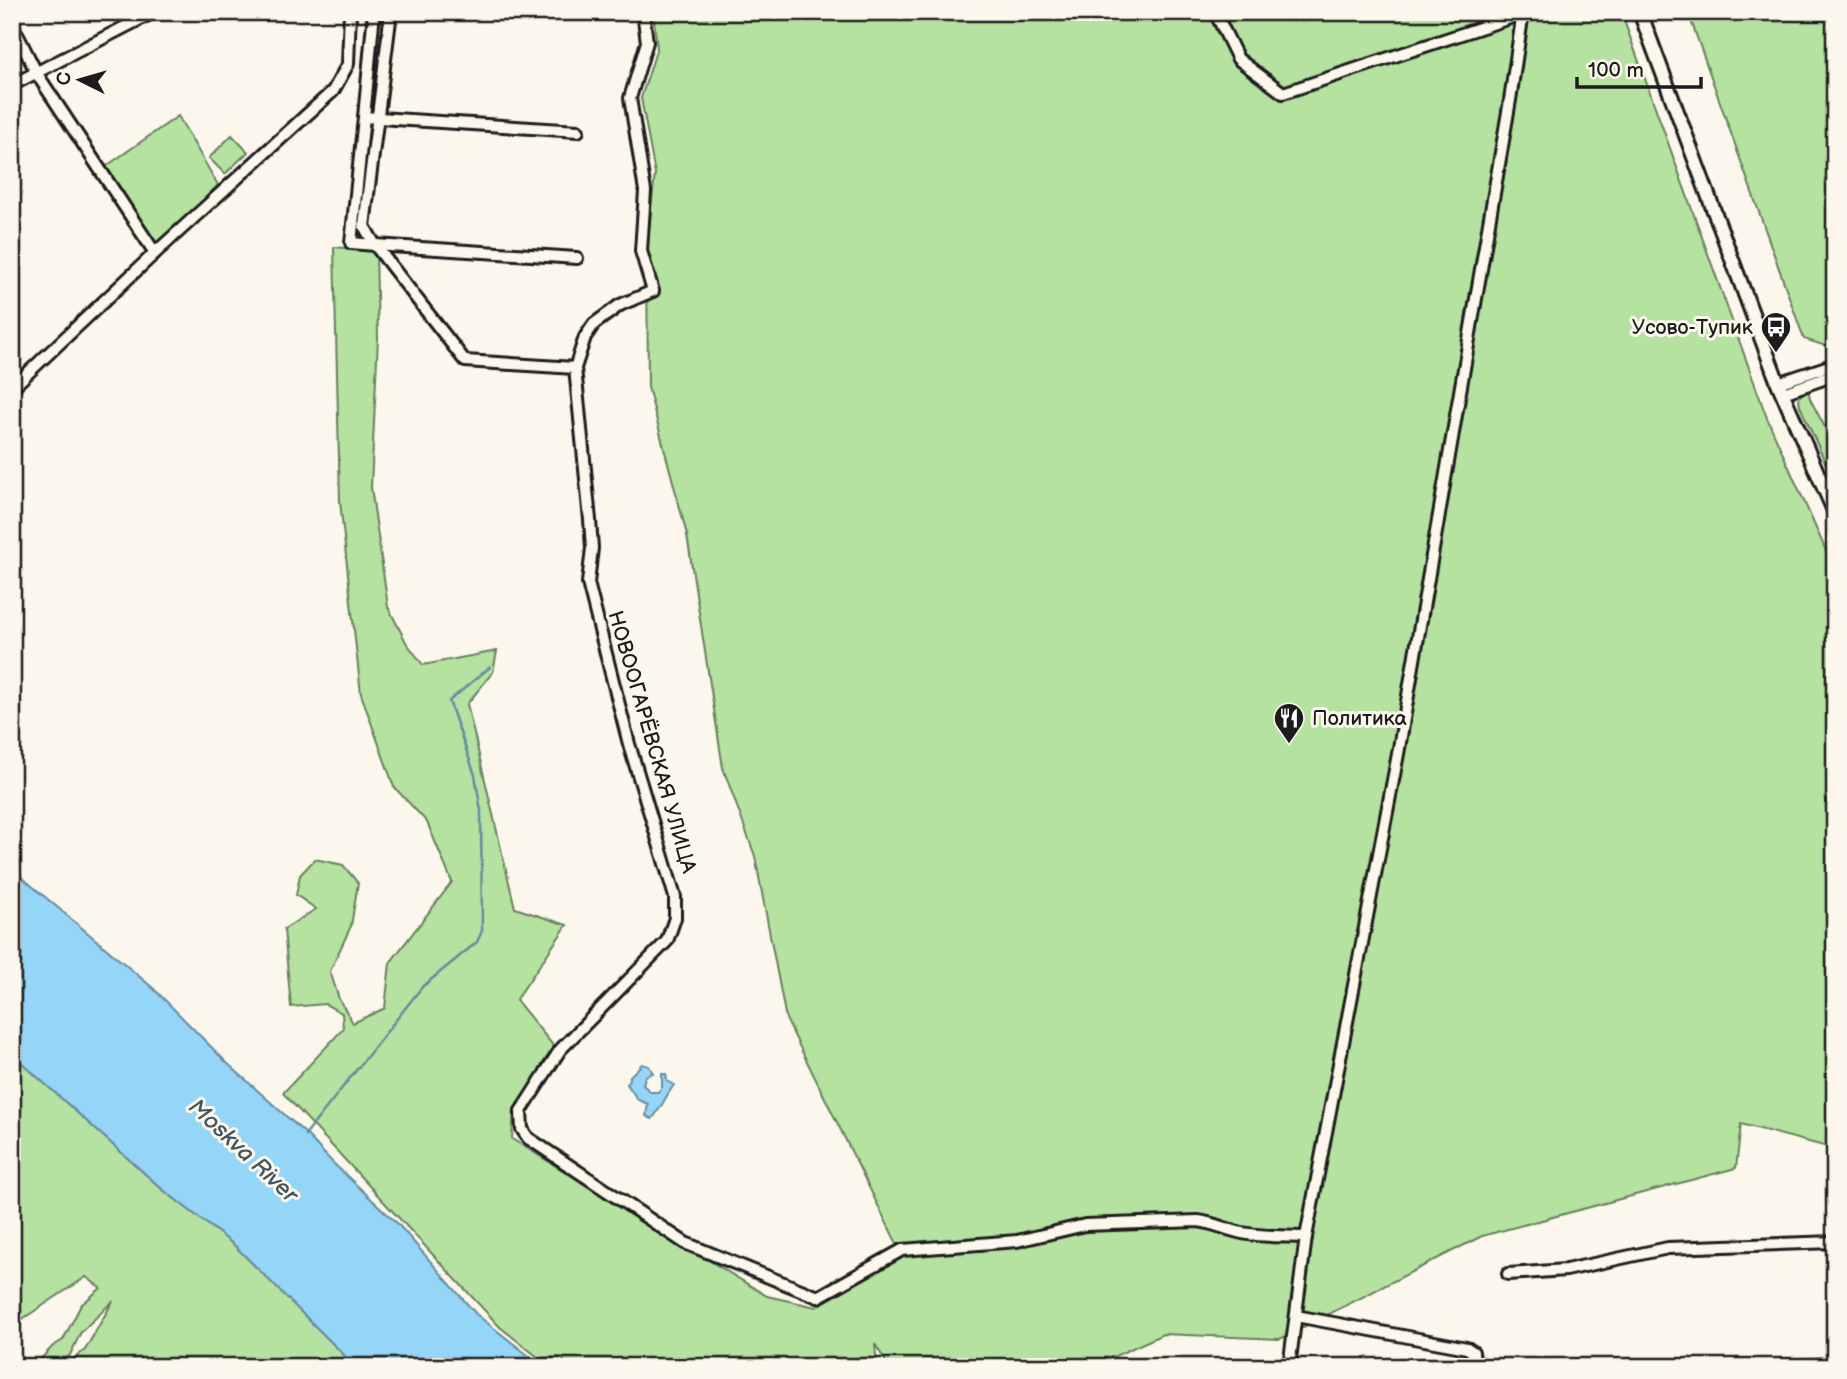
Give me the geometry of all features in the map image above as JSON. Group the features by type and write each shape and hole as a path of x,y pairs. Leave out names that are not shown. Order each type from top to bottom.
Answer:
{"main road":[{"path":"1640,12 1780,388 1835,513"}],"street":[{"path":"12,85 154,12"},
{"path":"12,387 332,91 348,64 350,12"},
{"path":"374,12 351,243 577,258"},
{"path":"391,12 364,226 375,245 464,361 575,368"},
{"name":"НОВООГАРЁВСКАЯ УЛИЦА","path":"643,12 647,42 631,98 645,191 641,251 653,291 620,305 594,324 585,337 575,368 592,548 588,583 629,744 675,897 675,918 667,941 560,1050 521,1111 522,1129 528,1138 685,1243 818,1297 902,1250 1017,1241 1086,1225 1198,1221 1254,1235 1306,1237"},
{"path":"1215,12 1238,59 1283,93 1522,13 1510,100 1398,754 1309,1217 1289,1367"},
{"path":"12,24 37,74 155,253"},
{"path":"364,117 578,131"},
{"path":"1780,388 1835,364"},
{"path":"1780,388 1835,375"},
{"path":"1508,1274 1566,1270 1668,1248 1835,1242"},
{"path":"1296,1316 1467,1348 1473,1352 1475,1367"},
{"path":"1779,1367 1835,1364"}],"green space":[{"path":"653,12 1621,12 1767,418 1835,571 1835,1149 1741,1124 1736,1168 1482,1236 1280,1339 1163,1334 1091,1367 889,1367 875,1344 877,1367 568,1367 561,1357 539,1358 500,1327 283,1093 343,1029 342,1013 325,1004 291,1007 284,929 316,909 296,895 300,875 315,859 343,865 358,883 351,926 330,971 339,999 353,1023 385,1008 390,963 452,882 427,822 394,787 361,694 340,501 334,247 376,251 378,337 371,487 388,607 406,642 423,665 497,651 493,672 467,704 515,908 567,925 516,1000 556,1049 514,1109 512,1139 767,1296 816,1307 903,1256 786,1019 755,856 723,768 687,535 648,387 647,246 655,174 641,98 657,48"},
{"path":"1688,12 1835,12 1835,349 1804,339"},
{"path":"178,116 218,185 157,244 151,240 105,167"},
{"path":"232,135 248,152 225,174 209,158"},
{"path":"1802,392 1809,393 1835,446 1835,484 1800,406"},
{"path":"12,1054 162,1189 233,1244 356,1367 63,1367 85,1350 113,1301 81,1332 70,1355 61,1364 56,1367 27,1367 35,1365 53,1346 63,1340 81,1305 101,1288 86,1277 12,1326"}],"water":[{"name":"Moskva River","path":"12,869 153,988 227,1063 306,1134 398,1224 476,1314 543,1367 356,1367 233,1244 162,1189 12,1054"},
{"path":"642,1064 649,1066 653,1073 645,1076 643,1085 651,1092 658,1092 662,1087 662,1074 666,1074 667,1081 674,1085 652,1119 646,1116 648,1104 638,1100 627,1084 630,1076"}],"waterway":[{"path":"305,1135 422,987 477,942 482,931 481,811 475,775 449,701 490,667"}],"place":[{"name":"Усово-Тупик","path":"1776,354"},
{"name":"Политика","path":"1289,745"}]}
